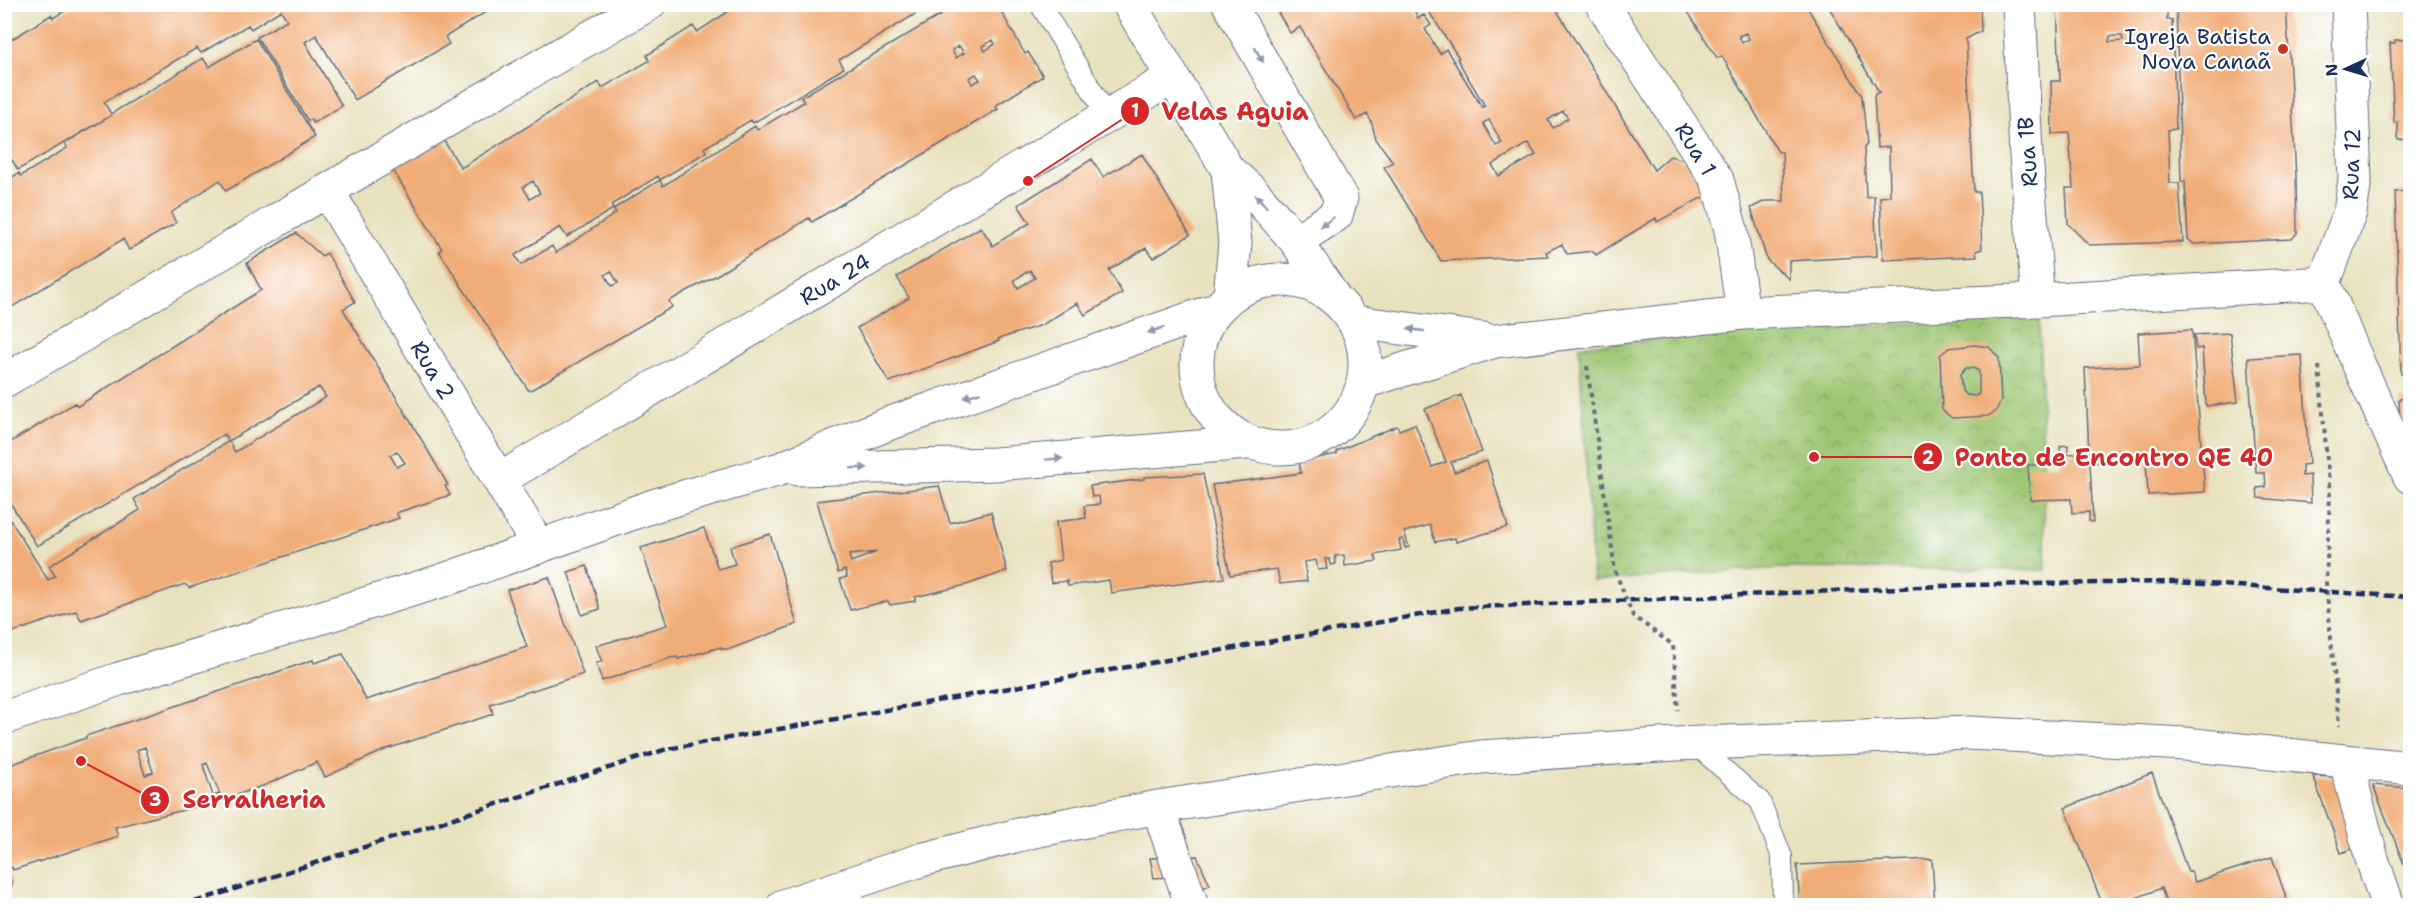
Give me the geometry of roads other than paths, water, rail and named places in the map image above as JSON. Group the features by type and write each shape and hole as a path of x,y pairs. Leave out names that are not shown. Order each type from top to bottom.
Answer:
{"street":[{"path":"4,381 508,84 649,4"},
{"path":"780,469 995,464 1247,443 1270,448 1301,447 1329,434 1351,411 1364,382 1365,351 1344,310 1296,241 1254,193 1228,170 1171,78 1129,4"},
{"path":"1229,4 1341,198 1336,215 1296,241"},
{"name":"Rua 1","path":"1602,4 1716,180 1731,230 1743,313"},
{"name":"Rua 1B","path":"2019,4 2026,155 2038,300"},
{"name":"Rua 12","path":"2324,283 2350,212 2355,180 2348,4"},
{"name":"Rua 24","path":"499,480 1171,78"},
{"path":"1228,170 1235,243 1221,303 1203,330 1196,361 1200,392 1216,419 1247,443"},
{"name":"Rua 2","path":"328,192 539,547"},
{"path":"4,718 119,679 444,580 656,505 780,469 885,425 1221,303 1245,286 1276,279 1307,283 1344,310 1495,340"},
{"path":"1364,382 1495,340 1743,313 2038,300 2324,283 2358,365 2410,477"},
{"path":"783,906 861,878 971,846 1158,807 1482,757 1688,744 1932,734 2036,735 2185,744 2410,768"},
{"path":"2346,762 2372,859 2388,906"},
{"path":"1158,807 1192,906"}],"lane":[{"path":"1040,4 1108,117"},
{"path":"1688,744 1761,801 1782,856 1783,906"}],"railway":[{"path":"182,906 667,749 1459,608 1964,585 2174,582 2410,597"}],"place":[{"name":"Igreja Batista Nova Canaã","path":"2283,49"},
{"name":"Velas Aguia","path":"1028,181"},
{"name":"Ponto de Encontro QE 40","path":"1814,457"},
{"name":"Serralheria","path":"81,761"}]}
